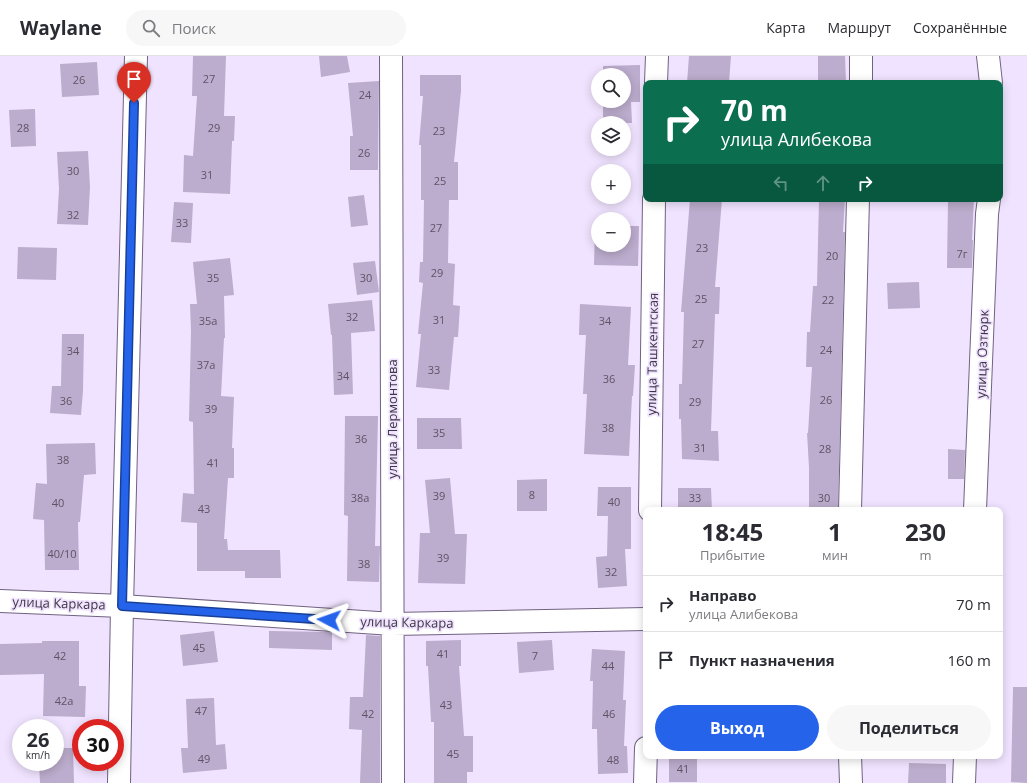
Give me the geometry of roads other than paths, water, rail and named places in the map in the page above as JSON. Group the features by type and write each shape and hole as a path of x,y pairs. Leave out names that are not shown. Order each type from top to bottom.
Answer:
{"street":[{"path":"119,783 136,56"},
{"name":"улица Лермонтова","path":"391,56 393,783"},
{"path":"656,80 657,56"},
{"path":"861,56 861,80"},
{"path":"988,56 991,80"},
{"name":"улица Ташкентская","path":"650,507 654,202"},
{"path":"850,507 858,202"},
{"name":"улица Озтюрк","path":"975,507 989,202"},
{"name":"улица Каркара","path":"0,601 122,606 393,624 643,619"},
{"path":"646,759 646,783"},
{"path":"850,759 851,783"},
{"path":"964,783 965,759"}]}
